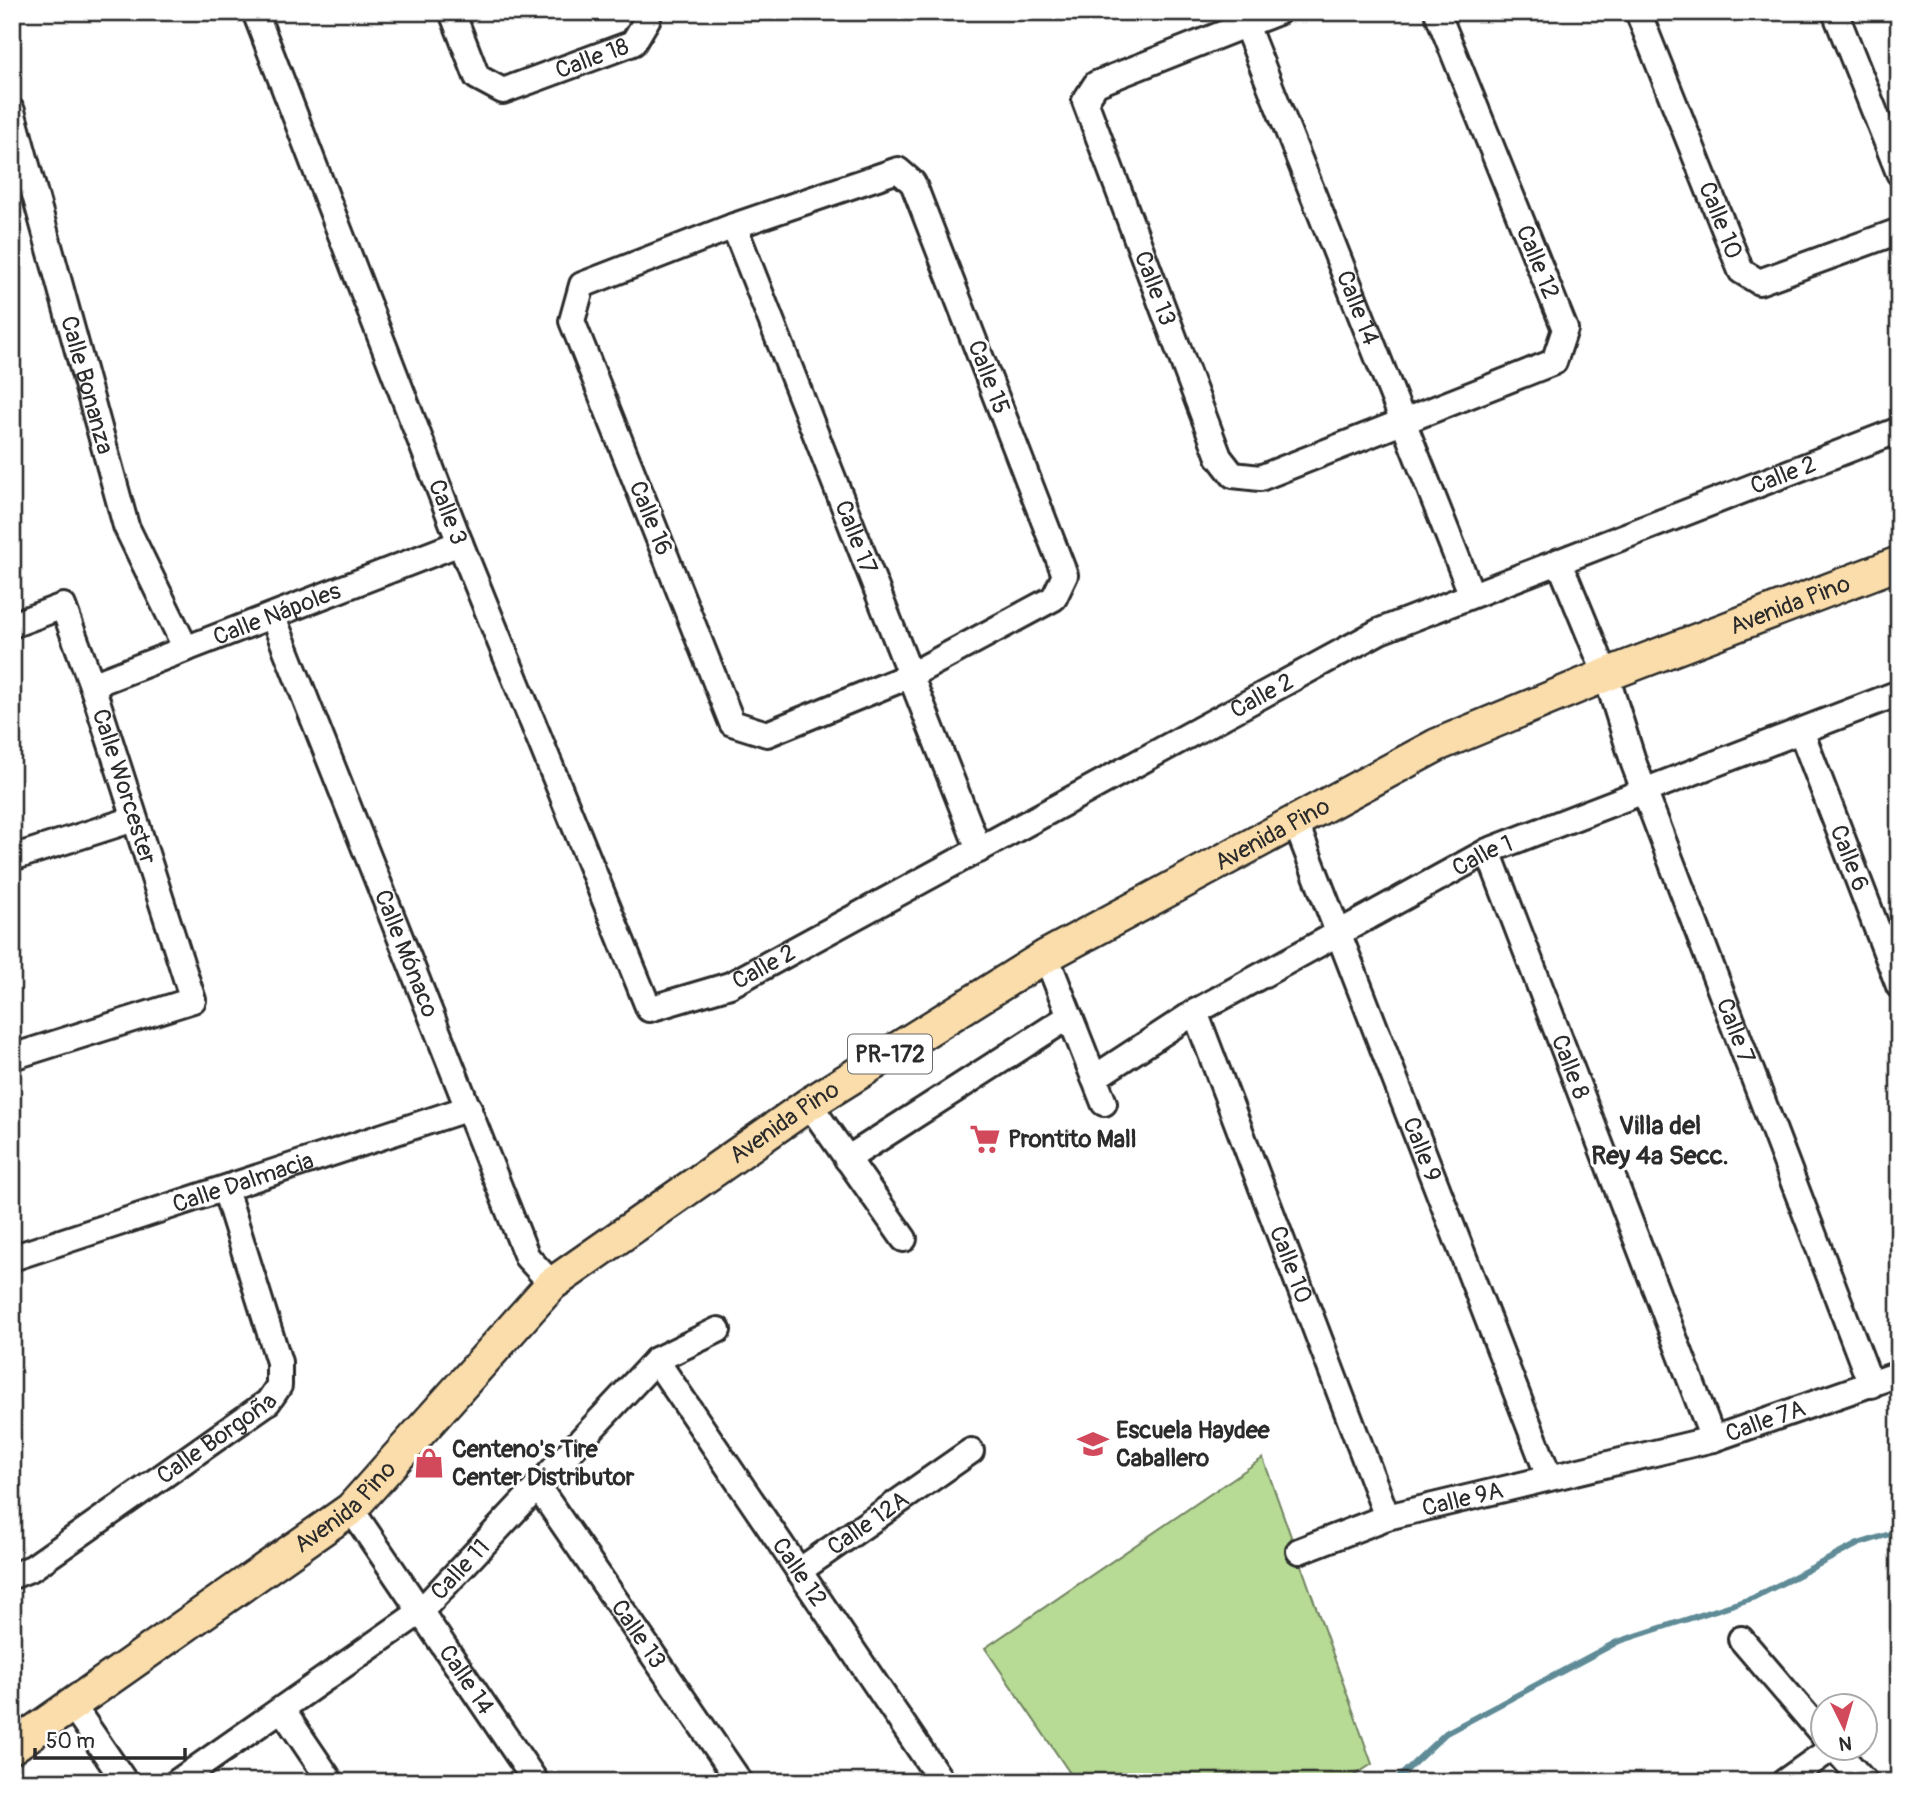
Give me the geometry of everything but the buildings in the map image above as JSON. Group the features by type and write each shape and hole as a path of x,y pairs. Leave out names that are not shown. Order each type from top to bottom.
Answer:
{"main road":[{"name":"Avenida Pino","path":"12,1747 351,1509 552,1284 809,1104 1046,956 1437,745 1606,675 1899,563"}],"street":[{"name":"Calle 3","path":"255,12 460,543 649,1009"},
{"name":"Calle 18","path":"452,12 477,77 503,92 633,43 648,18 646,12"},
{"path":"1245,25 1278,12"},
{"name":"Calle 12","path":"1403,420 1553,362 1565,329 1437,12"},
{"name":"Calle 10","path":"1638,12 1741,271 1759,282 1899,231"},
{"path":"1835,12 1899,173"},
{"name":"Calle 13","path":"1245,25 1096,83 1085,101 1219,457 1233,475 1260,478 1403,420"},
{"name":"Calle 14","path":"1245,25 1471,593"},
{"name":"Calle Bonanza","path":"12,111 126,526 186,649"},
{"name":"Calle 15","path":"734,226 898,170 913,183 956,290 1065,575 1054,598 909,676"},
{"name":"Calle 16","path":"734,226 582,285 572,321 732,723 767,734 909,676"},
{"name":"Calle 17","path":"734,226 979,850"},
{"name":"Calle 2","path":"649,1009 730,985 1380,631 1471,593 1899,430"},
{"name":"Calle Nápoles","path":"92,685 460,543"},
{"name":"Calle 7","path":"1559,561 1606,675 1644,790 1871,1385"},
{"name":"Calle Worcester","path":"12,625 63,606 92,685 193,1000 12,1057"},
{"name":"Calle Mónaco","path":"273,617 527,1257 552,1284"},
{"name":"Calle 1","path":"1094,1078 1195,1012 1488,851 1899,693"},
{"name":"Calle 6","path":"1801,731 1899,986"},
{"path":"12,859 134,819"},
{"name":"Calle 9","path":"1295,821 1549,1477"},
{"name":"Calle 8","path":"1488,851 1713,1439"},
{"path":"1046,956 1104,1103"},
{"name":"Calle 10","path":"1195,1012 1387,1517"},
{"path":"846,1159 1070,1016"},
{"path":"809,1104 905,1239"},
{"name":"Calle Dalmacia","path":"14,1257 469,1108"},
{"name":"Calle Borgoña","path":"12,1576 32,1568 268,1402 279,1385 279,1362 225,1189"},
{"name":"Calle 11","path":"177,1782 283,1711 420,1612 656,1360 718,1330"},
{"name":"Calle 12","path":"656,1360 942,1782"},
{"name":"Calle 7A","path":"1630,1459 1713,1439 1899,1374"},
{"name":"Calle 12A","path":"799,1571 971,1451"},
{"name":"Calle 9A","path":"1299,1551 1387,1517 1630,1459"},
{"name":"Calle 13","path":"538,1486 740,1782"},
{"name":"Calle 14","path":"351,1509 536,1782"},
{"path":"1741,1639 1810,1720"},
{"path":"73,1706 124,1782"},
{"path":"283,1711 331,1782"},
{"path":"1784,1782 1813,1762"},
{"path":"1846,1762 1865,1782"}],"green space":[{"path":"1263,1458 1372,1764 1344,1782 1076,1782 985,1648"}],"waterway":[{"path":"1394,1782 1446,1733 1617,1642 1753,1598 1858,1544 1899,1531"}],"place":[{"name":"Prontito Mall","path":"985,1139"},
{"name":"Escuela Haydee Caballero","path":"1093,1444"},
{"name":"Centeno's Tire Center Distributor","path":"429,1463"}],"district":[{"name":"Villa del Rey 4ª Secc.","path":"1660,1140"}]}
